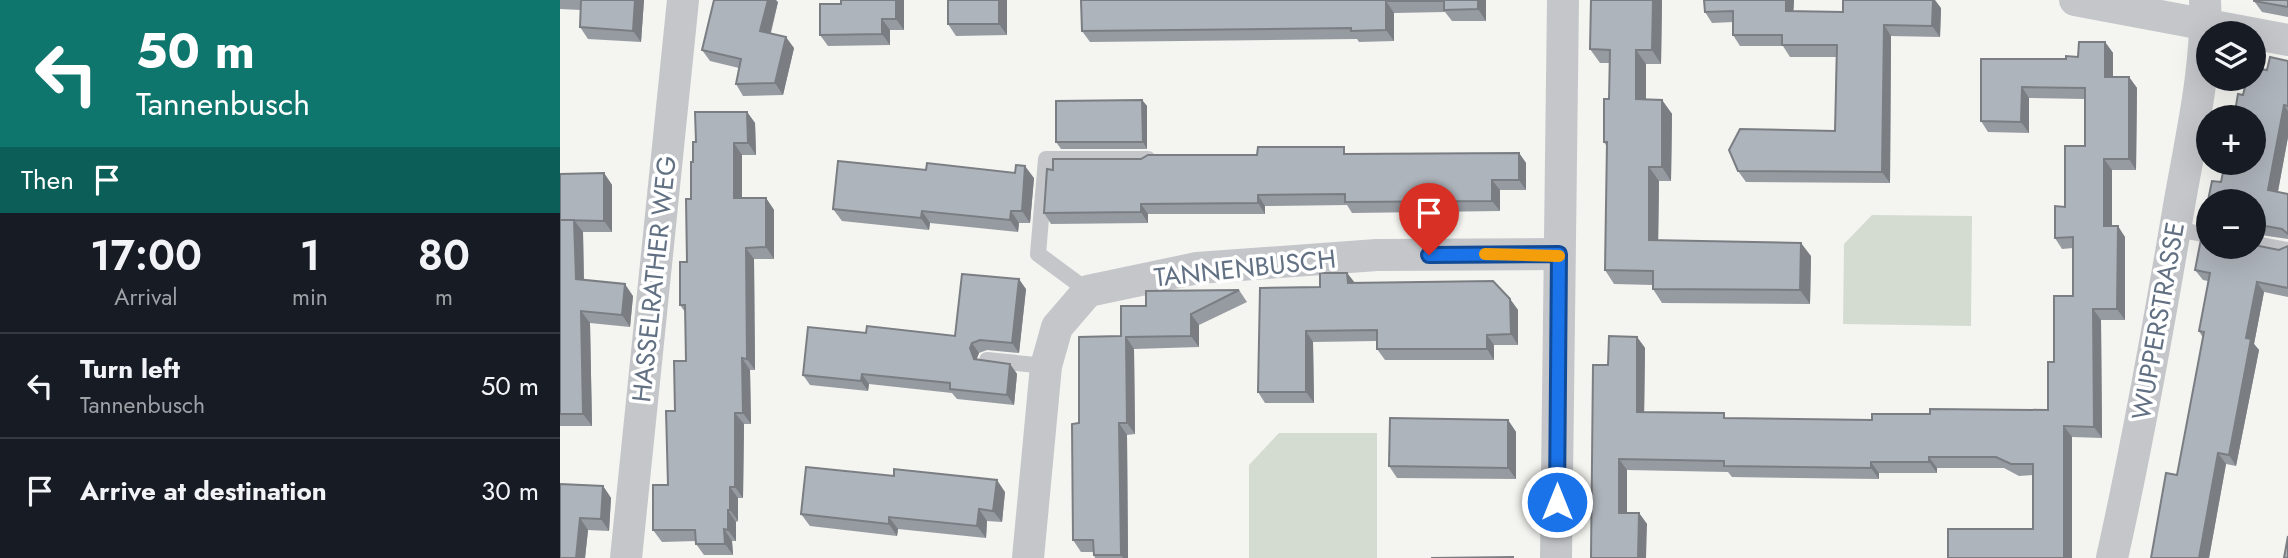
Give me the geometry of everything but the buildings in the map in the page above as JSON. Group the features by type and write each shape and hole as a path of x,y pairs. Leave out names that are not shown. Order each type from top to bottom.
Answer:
{"street":[{"name":"HASSELRATHER WEG","path":"626,558 683,0"},
{"path":"1556,558 1563,0"},
{"path":"2075,0 2205,12 2288,40"},
{"name":"WUPPERSTRASSE","path":"2112,558 2175,229 2193,123 2205,12"},
{"name":"TANNENBUSCH","path":"1088,291 1197,268 1377,255 1559,254"},
{"path":"1028,558 1046,366 1058,327 1088,291"}],"lane":[{"path":"1088,291 1038,254 1046,159 1148,159"},
{"path":"2175,229 2196,233"},
{"path":"2266,246 2288,250"},
{"path":"987,360 1046,366"}],"shaded area":[{"path":"1872,215 1972,216 1971,326 1843,324 1844,244"},
{"path":"1279,433 1377,433 1377,558 1249,558 1249,465"}],"slow traffic":[{"path":"1485,254 1559,256"}],"route":[{"path":"1429,255 1559,254 1557,502"}]}
